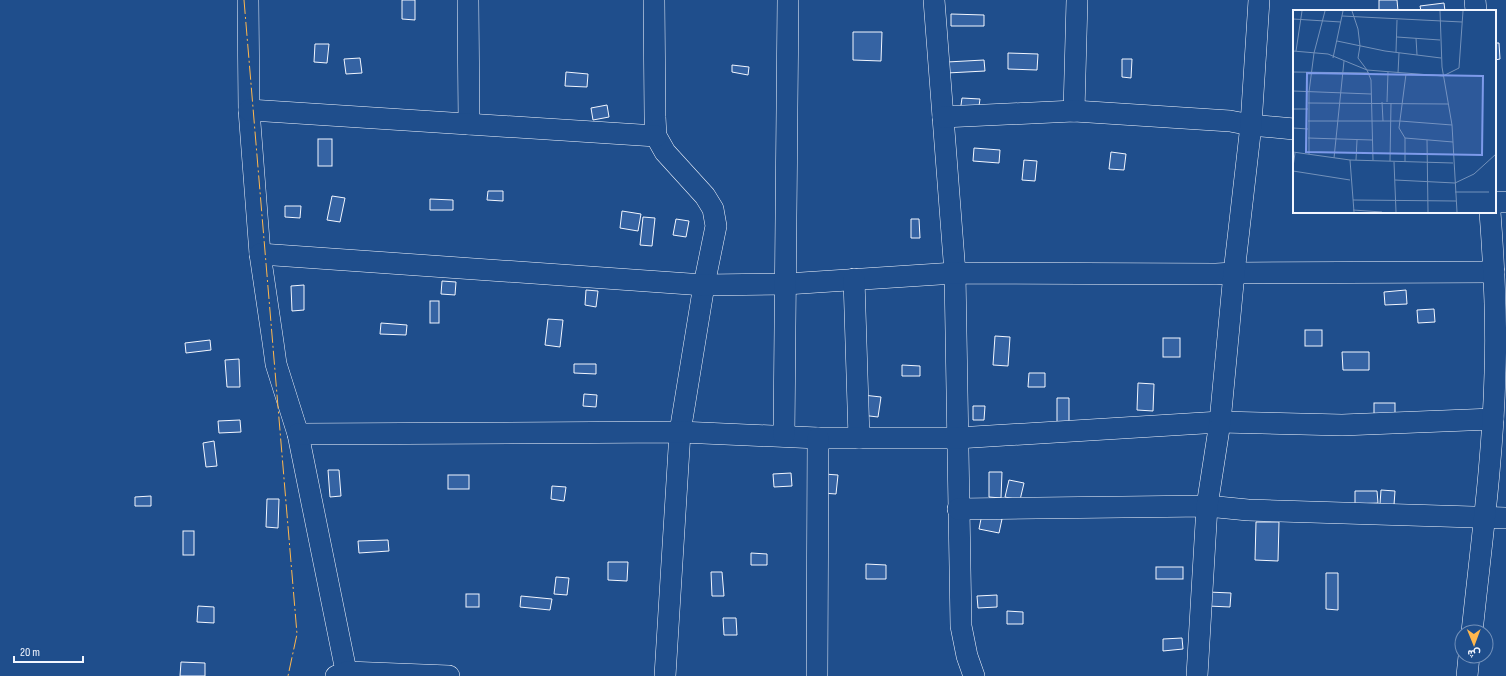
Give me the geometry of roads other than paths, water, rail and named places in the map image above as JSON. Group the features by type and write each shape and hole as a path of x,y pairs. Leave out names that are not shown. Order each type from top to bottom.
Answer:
{"street":[{"path":"248,0 249,110 260,254 276,364 298,434 344,675 449,676"},
{"path":"468,0 468,124"},
{"path":"654,0 656,136 664,152 705,196 714,209 716,226 704,285 680,432 665,676"},
{"path":"784,436 788,0"},
{"path":"934,0 955,273 958,352 957,438 961,626 967,656 974,676"},
{"path":"1074,111 1077,0"},
{"path":"1197,676 1207,506 1220,422 1234,273 1251,125 1259,0"},
{"path":"1475,0 1476,10"},
{"path":"249,110 656,136"},
{"path":"943,117 1074,111 1230,121 1293,130"},
{"path":"1473,624 1485,516 1493,419 1501,372 1490,213"},
{"path":"260,254 704,285 786,284 955,273 1216,274 1494,272"},
{"path":"854,279 860,438"},
{"path":"298,434 680,432 818,438 957,438 1220,422 1342,425 1493,419"},
{"path":"817,676 818,438"},
{"path":"958,509 1207,506 1248,510 1485,516 1506,518"},
{"path":"1467,676 1468,664"}]}
